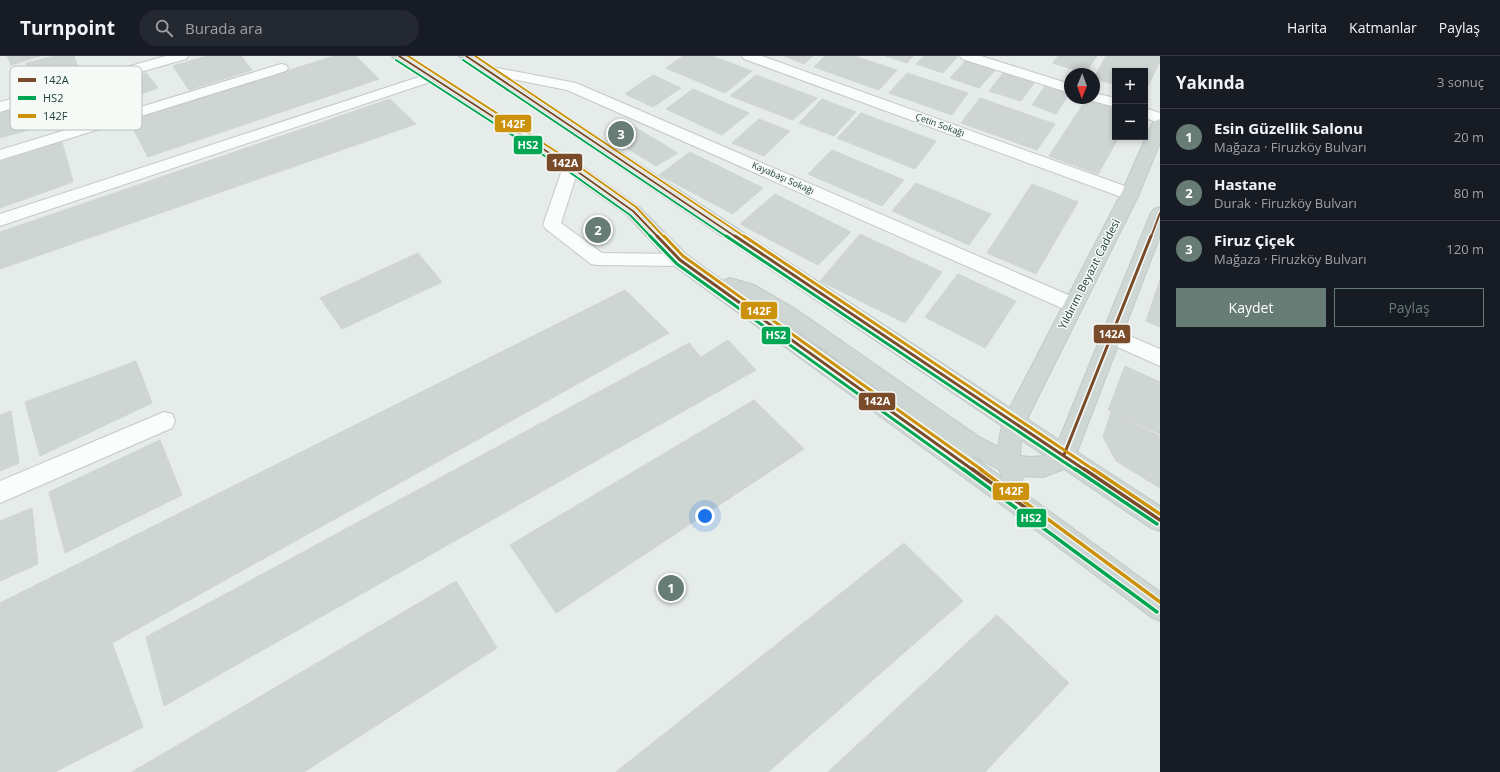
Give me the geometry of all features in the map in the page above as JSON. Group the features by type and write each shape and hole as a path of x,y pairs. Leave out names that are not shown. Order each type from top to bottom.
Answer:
{"main road":[{"path":"399,56 571,167 633,211 680,260 1037,516 1160,608"},
{"path":"466,56 1160,520"},
{"name":"Yıldırım Beyazıt Caddesi","path":"1008,463 1009,441 1014,422 1130,194 1160,124"},
{"path":"704,277 747,290 787,313 971,444 1008,463 1023,467 1045,467 1058,463 1064,456 1158,221"},
{"path":"1008,463 1020,494 1037,516"}],"street":[{"path":"142,67 182,56"},
{"name":"Çetin Sokağı","path":"749,56 1130,194"},
{"path":"967,56 1064,87"},
{"path":"142,111 281,68"},
{"name":"Kayabaşı Sokağı","path":"487,70 571,86 1073,305"},
{"path":"0,220 431,78"},
{"path":"1100,99 1112,102"},
{"path":"0,107 10,104"},
{"path":"1148,114 1160,118"},
{"path":"0,155 81,130"},
{"path":"571,167 552,225 598,259 680,260"},
{"path":"1111,336 1160,358"},
{"path":"0,492 164,421"}],"building":[{"path":"7,56 40,56 11,65"},
{"path":"54,56 74,56 77,66 27,66 26,63"},
{"path":"207,56 241,56 252,70 189,90 173,66"},
{"path":"334,56 356,56 379,79 148,157 134,130 142,130 142,117"},
{"path":"683,56 712,56 752,71 725,93 666,68"},
{"path":"784,56 813,56 804,64"},
{"path":"825,56 854,56 897,70 879,90 814,67"},
{"path":"886,56 913,56 907,63"},
{"path":"924,56 957,57 943,73 916,64"},
{"path":"1058,56 1097,56 1089,68 1069,68 1053,63"},
{"path":"1106,56 1160,56 1160,61 1148,86 1148,68 1112,68 1112,84 1100,80 1099,68"},
{"path":"967,59 996,69 979,88 950,78"},
{"path":"1004,72 1035,82 1021,101 989,91"},
{"path":"146,73 158,88 142,93 142,74"},
{"path":"907,73 968,93 952,115 889,93"},
{"path":"653,75 681,88 653,107 625,94"},
{"path":"756,75 817,98 793,120 730,96"},
{"path":"1045,86 1064,92 1064,102 1056,114 1032,105"},
{"path":"693,89 749,113 722,135 666,109"},
{"path":"980,98 1055,124 1037,150 961,123"},
{"path":"390,99 416,124 0,269 0,232"},
{"path":"822,99 856,112 834,136 799,123"},
{"path":"1100,103 1112,107 1112,140 1117,140 1098,174 1049,156 1083,104 1100,104"},
{"path":"10,110 10,130 28,130 0,138 0,113"},
{"path":"861,113 936,141 915,169 837,138"},
{"path":"759,119 790,131 764,156 732,143"},
{"path":"631,125 678,153 656,166 609,137"},
{"path":"62,142 73,182 0,208 0,162"},
{"path":"832,150 904,180 882,206 808,174"},
{"path":"690,152 763,188 733,214 659,175"},
{"path":"916,183 991,214 969,245 892,211"},
{"path":"1032,184 1078,202 1036,274 987,253"},
{"path":"775,194 851,232 818,265 740,224"},
{"path":"860,234 942,272 905,323 820,281"},
{"path":"418,253 442,282 342,329 320,298"},
{"path":"958,274 1016,301 985,348 925,317"},
{"path":"1160,280 1160,327 1146,321"},
{"path":"625,290 669,333 112,643 143,727 55,772 0,772 0,603"},
{"path":"728,340 756,370 164,706 146,637 689,343 701,357"},
{"path":"136,361 152,403 40,456 25,402"},
{"path":"1125,366 1160,382 1160,434 1108,410"},
{"path":"754,400 804,449 556,613 510,545"},
{"path":"11,411 19,463 0,471 0,415"},
{"path":"1111,412 1160,436 1160,488 1116,461 1103,437"},
{"path":"160,440 182,495 65,553 49,492"},
{"path":"32,508 38,564 0,581 0,521"},
{"path":"904,543 963,601 768,772 616,772"},
{"path":"456,581 497,648 304,772 132,772"},
{"path":"997,615 1069,683 985,772 828,772"}],"transit line":[{"name":"142A","path":"399,56 571,167 633,211 680,260 1037,516"},
{"name":"142F","path":"408,56 574,163 636,207 683,256 1040,512 1160,602"},
{"name":"142A","path":"466,56 1160,520"},
{"name":"142F","path":"475,56 1160,514"},
{"name":"HS2","path":"396,60 568,171 630,215 677,264 1034,520 1157,612"},
{"name":"HS2","path":"463,60 1157,524"},
{"name":"142A","path":"1064,455 1160,213"}],"place":[{"name":"Firuz Çiçek","path":"621,134"},
{"name":"Hastane","path":"598,230"},
{"name":"Esin Güzellik Salonu","path":"671,588"}]}
